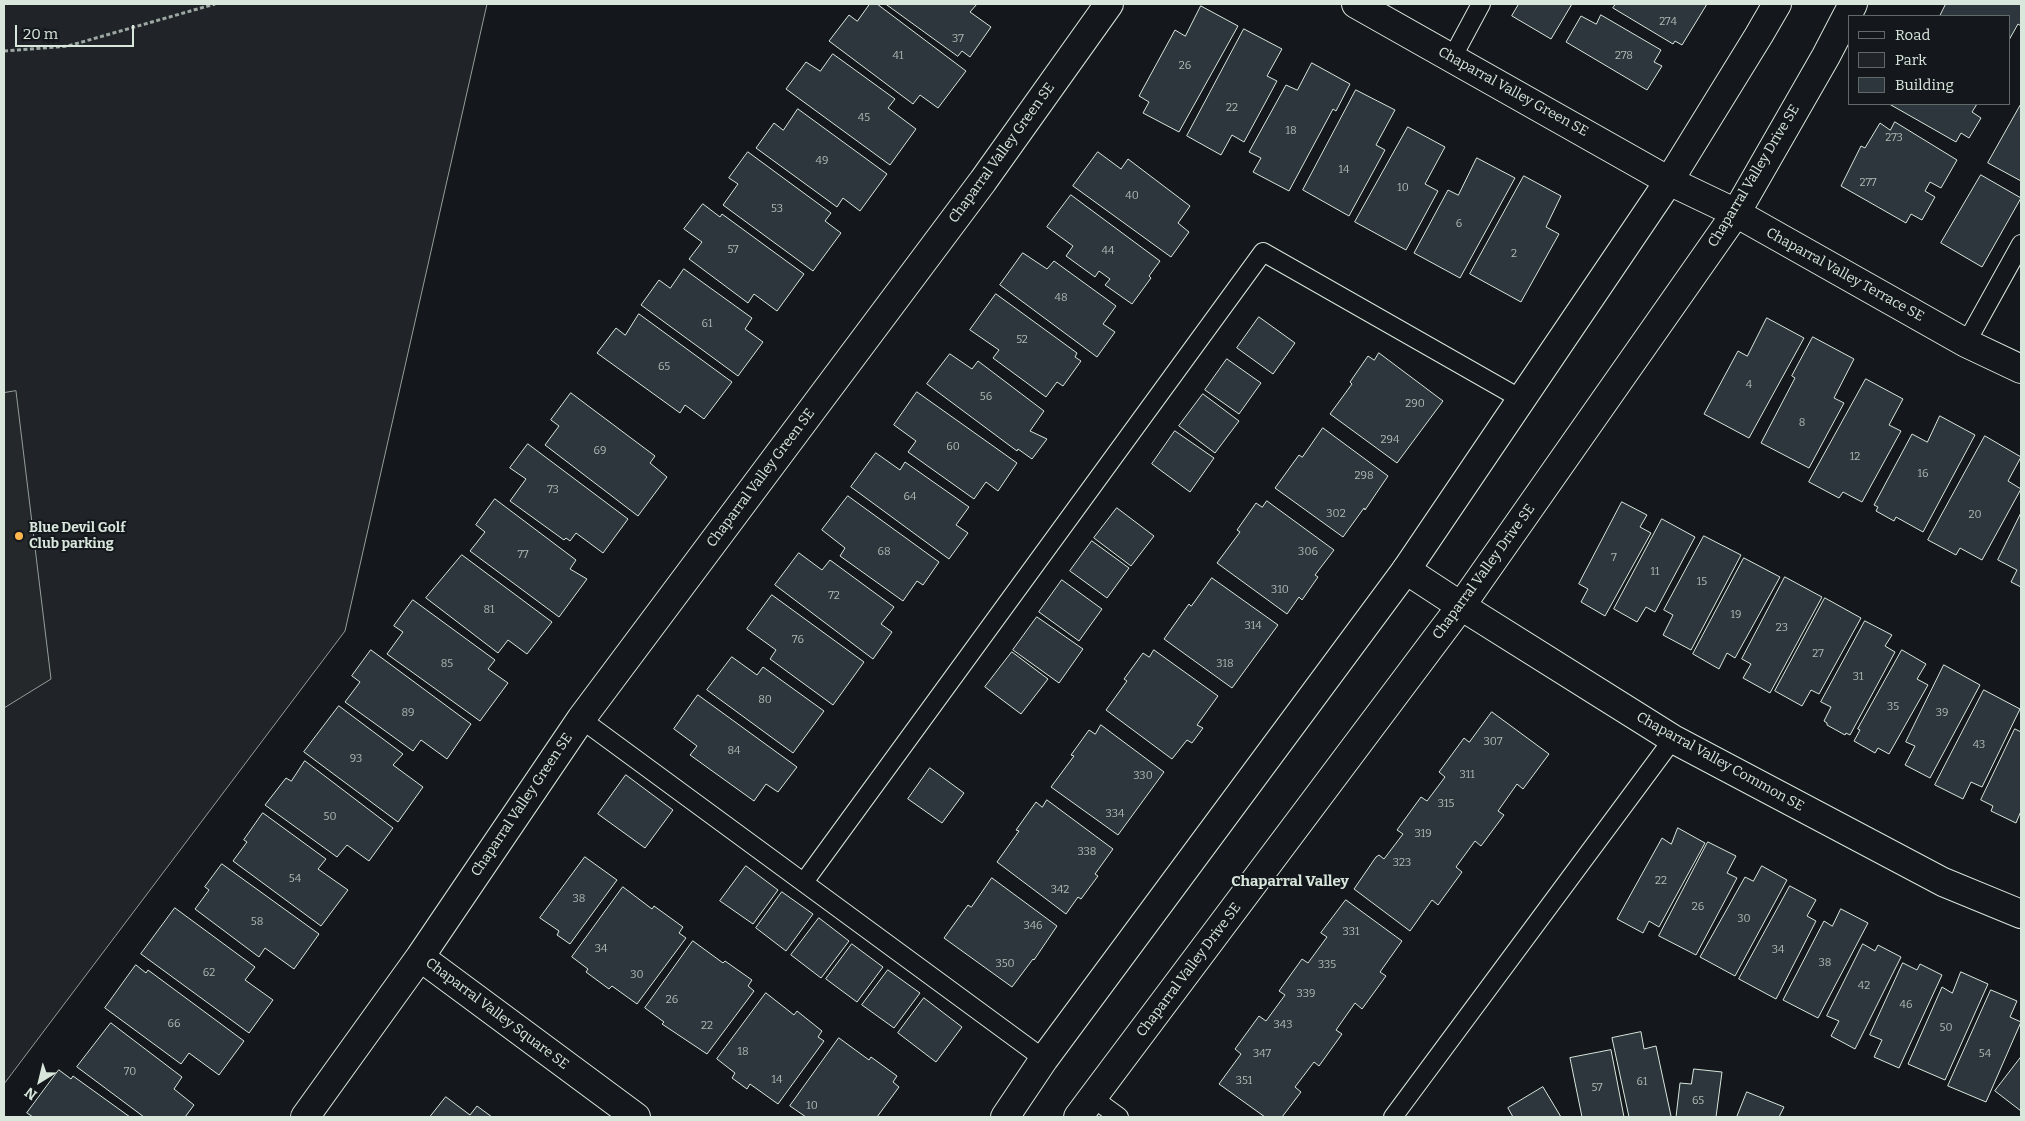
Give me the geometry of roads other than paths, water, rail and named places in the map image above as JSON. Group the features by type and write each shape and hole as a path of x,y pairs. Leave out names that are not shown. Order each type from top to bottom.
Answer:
{"street":[{"name":"Chaparral Valley Green SE","path":"420,957 581,719 978,188 1109,4"},
{"name":"Chaparral Valley Green SE","path":"1356,4 1669,181"},
{"path":"1005,1117 1044,1059 1406,570 1669,181 1777,4"},
{"name":"Chaparral Valley Drive SE","path":"1086,1107 1461,606 1736,212 1826,56 1853,4"},
{"name":"Chaparral Valley Terrace SE","path":"1669,181 1736,212 1966,343 2021,369"},
{"name":"Chaparral Valley Common SE","path":"1406,570 1673,739 1943,882 2021,914"},
{"name":"Chaparral Valley Square SE","path":"304,1117 420,957 636,1117"}],"lane":[{"path":"1452,58 1481,4"},
{"path":"1966,343 2021,244"},
{"path":"804,882 1264,252 1521,399"},
{"path":"581,719 1044,1059"},
{"path":"1393,1117 1673,739"},
{"path":"1086,1107 1119,1117"}],"place":[{"name":"Blue Devil Golf Club parking","path":"19,536"}],"district":[{"name":"Chaparral Valley","path":"1290,882"}]}
